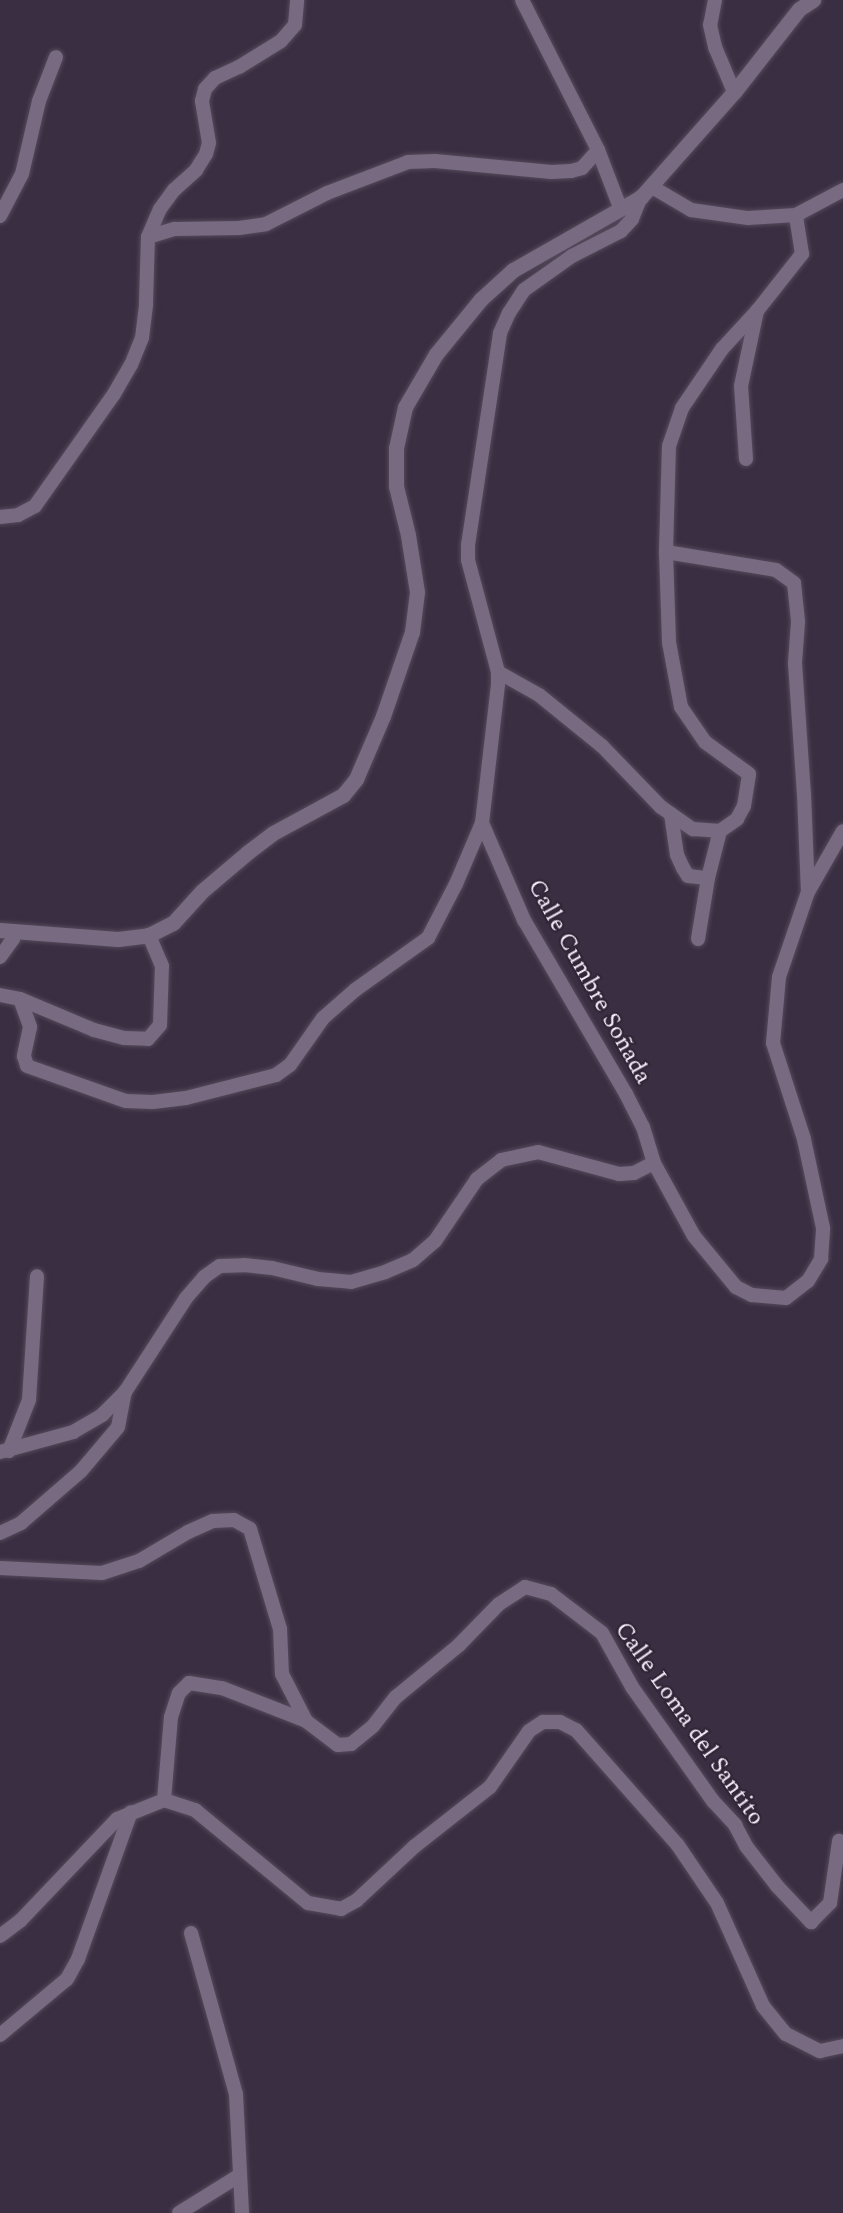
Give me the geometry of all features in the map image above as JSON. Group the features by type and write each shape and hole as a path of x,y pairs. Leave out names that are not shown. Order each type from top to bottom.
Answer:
{"main road":[{"path":"7,931 117,939 149,935 173,923 202,891 273,833 343,795 356,779 383,716 412,632 417,592 408,535 396,486 396,448 405,407 436,354 481,299 513,270 621,210 647,192 734,92 800,5 813,0"}],"street":[{"path":"0,517 18,515 35,506 93,426 131,365 142,338 146,303 148,237 160,209 174,190 196,170 206,154 209,142 202,101 205,89 215,78 240,67 281,41 295,25 297,0"},
{"path":"522,0 598,150 621,210"},
{"path":"715,0 710,26 715,47 734,92"},
{"path":"0,216 22,174 39,101 56,57"},
{"path":"148,237 175,229 239,228 266,224 327,193 408,162 435,161 551,172 571,171 582,168 598,150"},
{"path":"647,192 692,210 748,218 796,215 843,190"},
{"name":"Calle Cumbre Soñada","path":"20,999 30,1027 24,1056 27,1066 126,1101 153,1102 186,1098 276,1075 290,1065 323,1018 355,990 429,938 456,884 482,823 498,672 468,560 468,545 500,333 509,313 524,290 572,256 621,231 632,219 647,192"},
{"path":"498,672 539,695 602,746 671,814 693,830 720,831 737,819 744,806 749,774 705,742 681,707 669,642 666,552 669,446 682,408 722,349 757,311 802,254 796,215"},
{"path":"746,459 741,386 757,311"},
{"path":"666,552 776,570 794,583 798,622 795,663 808,892"},
{"path":"671,814 677,855 683,868 688,876 708,878"},
{"name":"Calle Cumbre Soñada","path":"482,823 524,920 626,1094 643,1127 654,1163 694,1236 736,1287 752,1295 786,1298 808,1281 821,1258 823,1228 804,1139 773,1042 779,977 808,892"},
{"path":"698,939 708,878 720,831"},
{"path":"808,892 843,831"},
{"path":"0,957 14,939 7,931"},
{"path":"0,995 20,999 94,1030 124,1038 148,1039 160,1025 162,966 149,935"},
{"path":"4,1452 72,1432 102,1415 125,1392 186,1298 204,1277 220,1266 244,1264 318,1279 351,1282 385,1272 413,1260 435,1241 477,1179 501,1160 538,1152 619,1174 634,1173 654,1163"},
{"path":"4,1452 29,1400 37,1276"},
{"path":"0,1533 21,1523 81,1471 118,1427 125,1392"},
{"name":"Calle Loma del Santito","path":"0,1568 102,1573 139,1561 196,1528 213,1521 234,1520 250,1529 280,1629 282,1674 306,1721 338,1745 351,1744 373,1726 396,1697 459,1645 498,1604 525,1587 551,1594 602,1633 632,1687 713,1801 735,1825 746,1846 777,1886 811,1922 830,1903 839,1841"},
{"path":"164,1800 171,1717 178,1693 189,1683 222,1688 306,1721"},
{"path":"0,1936 20,1921 117,1819 164,1800 195,1810 308,1904 341,1909 357,1900 415,1846 490,1787 529,1731 543,1722 560,1722 576,1730 677,1844 717,1903 763,2006 786,2034 820,2051 843,2046"},
{"path":"0,2035 68,1979 78,1959 131,1812"},
{"path":"191,1932 237,2094 242,2213"},
{"path":"179,2213 240,2175"}]}
